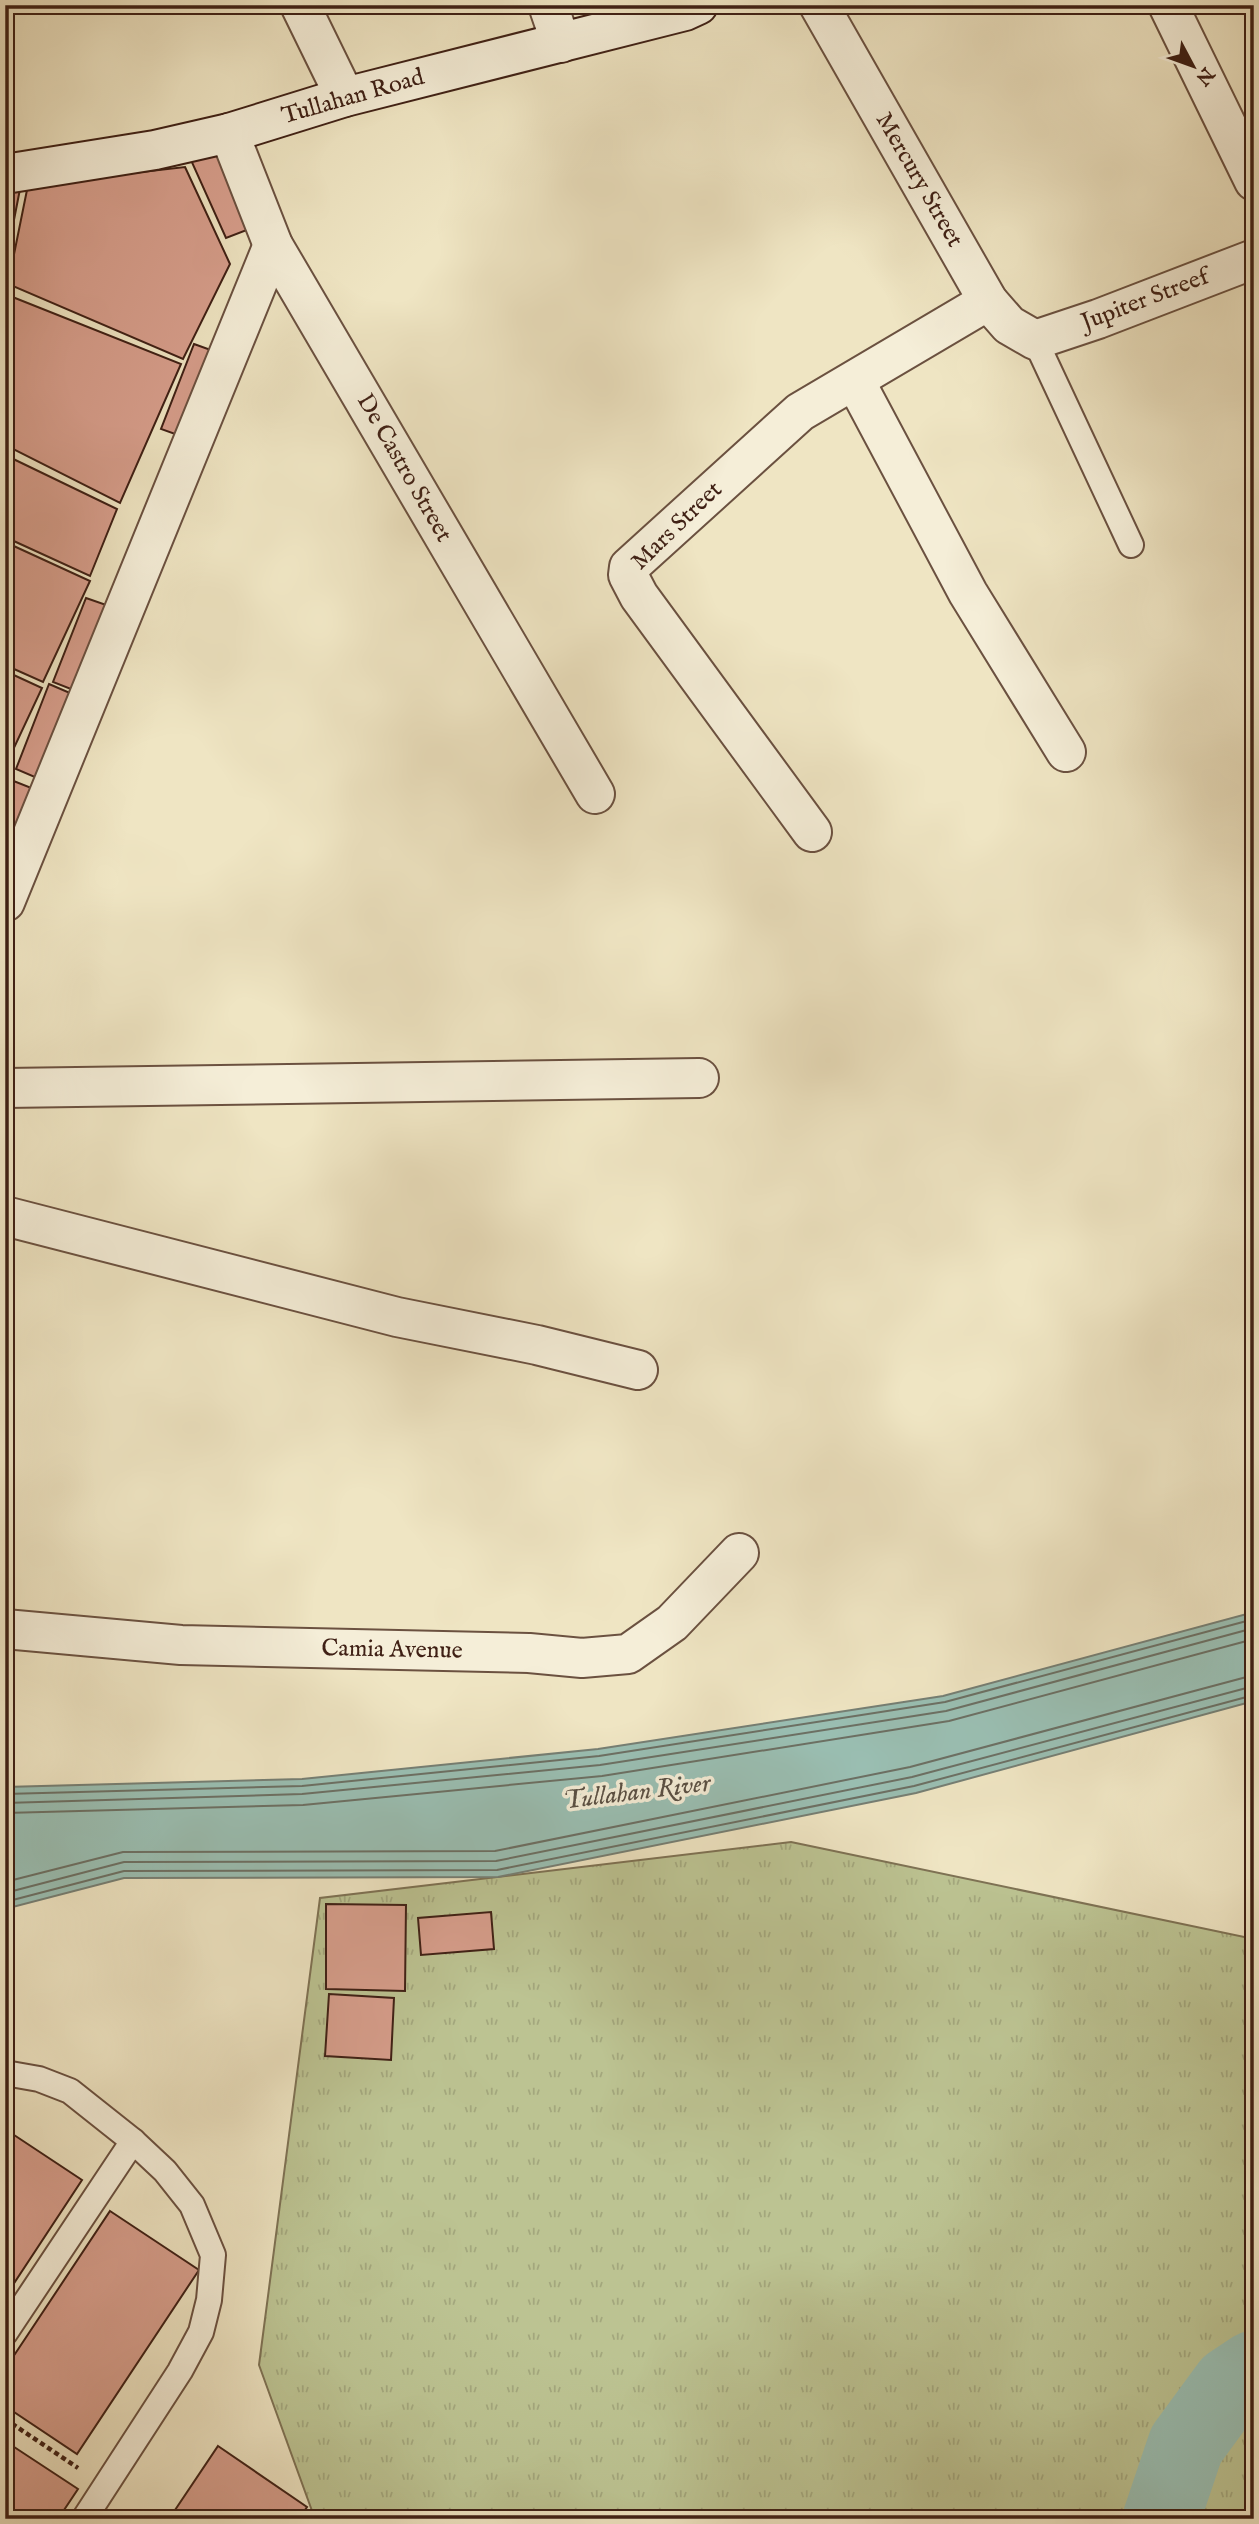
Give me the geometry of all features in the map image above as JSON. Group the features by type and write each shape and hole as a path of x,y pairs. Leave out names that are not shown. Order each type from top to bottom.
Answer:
{"street":[{"path":"300,5 345,97"},
{"path":"548,5 561,43"},
{"name":"Tullahan Road","path":"5,174 155,150 229,133 345,97 685,11 698,5"},
{"name":"Mercury Street","path":"819,5 988,301 1009,325 1035,340"},
{"path":"1168,5 1254,181"},
{"name":"De Castro Street","path":"229,133 273,245 595,794"},
{"path":"5,902 273,245"},
{"name":"Jupiter Streef","path":"1035,340 1098,319 1254,258"},
{"name":"Mars Street","path":"812,832 639,596 628,575 629,567 800,412 988,301"},
{"path":"855,381 968,593 1066,752"},
{"path":"5,1088 699,1078"},
{"path":"5,1216 397,1317 537,1345 638,1370"},
{"name":"Camia Avenue","path":"5,1629 181,1645 503,1653 582,1658 628,1654 673,1623 739,1553"}],"lane":[{"path":"1035,340 1131,545"},
{"path":"5,2073 39,2079 70,2091 133,2141 165,2171 192,2205 213,2255 209,2300 201,2332 180,2371 84,2519"},
{"path":"5,2333 133,2141"}],"path":[{"path":"5,2419 105,2486"}],"green space":[{"path":"791,1842 1254,1939 1254,2340 1223,2357 1172,2429 1134,2519 315,2519 259,2365 320,1898"},
{"path":"1254,2392 1254,2519 1175,2519 1189,2485 1231,2405"}],"water":[{"name":"Tullahan River","path":"1254,1612 1254,1701 916,1793 498,1877 124,1878 5,1909 5,1787 302,1779 598,1749 943,1696"}],"building":[{"path":"217,150 252,228 226,238 190,158"},
{"path":"185,167 230,264 183,359 8,284 28,185"},
{"path":"20,189 5,266 5,190"},
{"path":"5,294 181,364 120,503 5,445"},
{"path":"194,344 222,354 189,439 161,429"},
{"path":"5,455 117,509 90,576 5,537"},
{"path":"5,542 90,581 43,682 5,665"},
{"path":"86,598 115,608 81,693 53,682"},
{"path":"5,671 42,688 5,767"},
{"path":"49,684 77,696 44,781 16,769"},
{"path":"6,778 34,789 5,862 5,781"},
{"path":"326,1904 406,1905 405,1991 326,1989"},
{"path":"491,1912 494,1949 421,1955 418,1918"},
{"path":"329,1994 394,1998 391,2060 325,2056"},
{"path":"5,2129 82,2180 5,2297"},
{"path":"110,2211 199,2270 77,2454 5,2406 5,2369"},
{"path":"5,2441 78,2489 58,2519 5,2519"},
{"path":"218,2446 307,2507 299,2519 169,2519"}],"waterway":[{"path":"1161,2519 1186,2445 1230,2385 1254,2369"}]}
